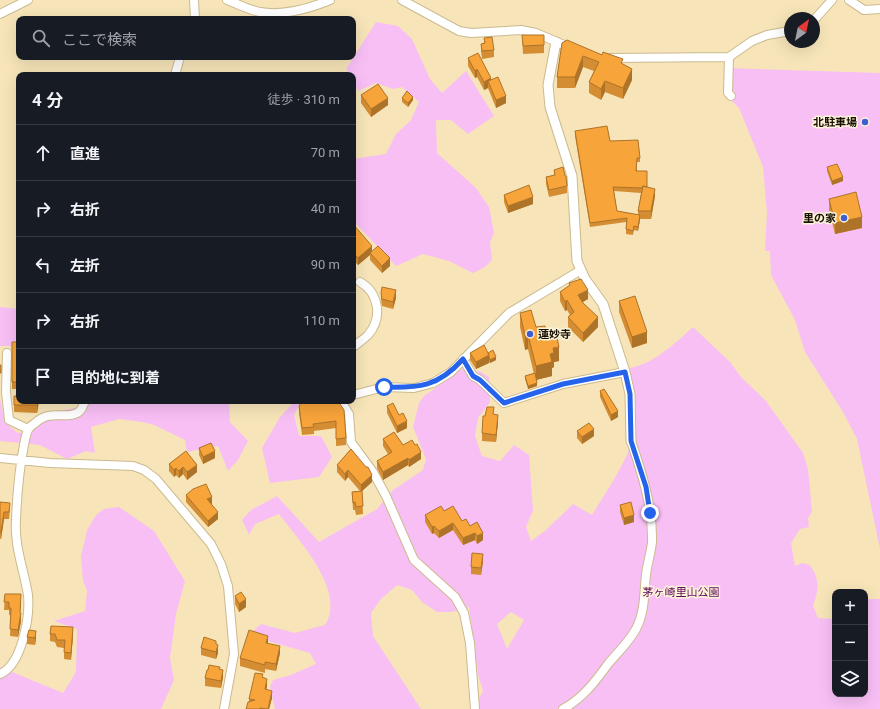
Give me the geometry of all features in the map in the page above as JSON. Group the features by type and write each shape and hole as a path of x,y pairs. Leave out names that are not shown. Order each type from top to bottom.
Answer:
{"street":[{"path":"0,14 28,0"},
{"path":"194,0 195,16"},
{"path":"227,0 258,12 270,13 298,11 330,0"},
{"path":"402,0 459,31 471,33 521,30 536,33 582,51"},
{"path":"820,13 832,0"},
{"path":"849,0 864,10 880,8"},
{"path":"602,57 615,59 629,57 729,57 752,41 767,35 784,32"},
{"path":"556,42 548,85 550,108 572,176 577,261 585,279 603,304 625,372 630,394 631,441 646,487 652,542 646,574 644,602 637,627 629,642 618,651 587,692 574,703 563,709"},
{"path":"729,57 728,93 731,96"},
{"path":"176,72 179,60"},
{"path":"356,394 384,387 414,388 433,383 451,372 509,313 581,270"},
{"path":"356,345 368,335 375,320 375,296 369,287 360,282"},
{"path":"7,353 6,392 9,420 28,429"},
{"path":"463,359 473,376 480,380 504,403 563,384 625,372"},
{"path":"0,674 7,671 15,662 20,651 27,615 28,597 17,544 15,522 21,460 28,429 38,420 48,415 76,414 81,410 84,404"},
{"path":"343,404 349,414 352,442 373,472 386,496 414,560 456,597 464,613 470,643 475,709"},
{"path":"0,458 50,463 133,466 144,470 156,479 211,544 221,564 228,586 234,654 224,709"}],"green space":[{"path":"376,22 398,26 412,39 430,79 442,93 466,71 494,116 468,134 451,120 436,120 437,153 476,188 489,207 494,233 490,242 492,260 485,267 473,273 449,261 423,254 396,266 356,224 356,159 386,154 396,134 411,120 419,102 402,87 393,89 376,83 358,91 356,87 356,72 348,72 346,69 352,60 356,60 356,53"},
{"path":"724,68 880,73 880,549 857,439 843,412 805,352 795,320 771,275 770,251 765,251 767,213 763,167 739,108 725,94"},
{"path":"0,307 16,309 16,346 0,346"},
{"name":"茅ヶ崎里山公園","path":"693,327 730,362 741,377 766,401 803,453 808,469 812,512 808,518 809,527 800,529 791,543 795,566 802,563 810,565 816,575 818,585 813,606 818,618 832,619 832,697 868,697 868,599 880,599 880,709 473,709 483,691 478,675 469,607 451,612 437,612 422,602 412,590 397,585 381,599 371,613 373,636 421,709 275,709 270,687 273,680 291,675 316,664 310,653 271,642 252,632 261,624 295,633 325,625 330,612 330,597 317,566 279,514 255,524 249,535 242,520 251,510 277,496 319,542 377,509 393,490 423,470 426,459 413,427 419,403 424,396 462,369 481,372 489,377 490,402 478,418 475,436 482,456 500,461 514,445 529,455 533,511 526,527 531,541 546,530 573,504 592,515 617,474 633,440 636,415 630,368 648,362 671,346","holes":["511,612 524,620 507,649 497,624"]},
{"path":"0,399 5,423 18,433 33,430 50,412 88,406 89,404 229,404 230,422 248,441 238,460 228,471 218,446 187,452 185,440 154,425 142,422 119,419 91,427 95,453 86,451 67,459 40,445 0,441"},
{"path":"292,404 300,404 294,415 299,436 321,436 332,457 319,477 270,483 262,448 280,417"},
{"path":"119,507 154,531 185,581 176,614 170,658 174,680 161,709 0,709 0,667 63,693 76,672 77,629 54,621 85,611 87,591 83,581 81,556 87,530 96,515 104,509"}],"building":[{"path":"522,35 544,35 544,45 523,46"},
{"path":"492,37 494,50 482,51 481,44 485,43 484,38"},
{"path":"567,40 602,55 603,52 623,59 621,63 632,69 623,88 605,81 601,89 589,82 599,62 583,56 575,77 557,77 562,43"},
{"path":"478,53 491,78 484,82 477,69 475,71 468,58"},
{"path":"498,77 506,96 496,100 488,81"},
{"path":"378,84 388,98 371,109 361,95"},
{"path":"407,91 413,97 408,103 402,98"},
{"path":"607,126 610,141 638,140 640,158 637,158 636,171 647,171 647,187 613,187 617,211 640,215 638,227 634,226 633,231 626,229 627,218 590,223 575,131"},
{"path":"837,164 843,177 832,181 827,167"},
{"path":"563,167 567,186 549,190 546,177 555,175 554,170"},
{"path":"529,185 533,197 508,206 504,195"},
{"path":"643,186 655,189 651,211 638,211"},
{"path":"856,192 862,217 835,223 829,199"},
{"path":"356,227 372,246 358,258 356,256"},
{"path":"378,246 390,258 382,266 370,253"},
{"path":"581,279 588,290 578,295 583,303 598,317 583,333 568,317 574,312 567,300 565,302 560,292 570,285 569,283"},
{"path":"382,287 396,290 393,302 382,299"},
{"path":"635,296 647,332 632,337 619,301"},
{"path":"531,310 536,327 545,326 550,339 557,337 559,347 553,348 554,353 550,354 552,362 536,366 528,335 525,336 520,313"},
{"path":"12,342 16,342 16,382 12,382"},
{"path":"484,345 489,355 476,362 470,353"},
{"path":"493,350 496,357 490,360 488,353"},
{"path":"535,373 537,383 528,386 525,376"},
{"path":"604,389 618,411 611,415 600,391"},
{"path":"14,396 16,396 16,404 37,404 37,405 14,405"},
{"path":"393,403 399,415 403,413 407,421 397,426 387,406"},
{"path":"340,404 344,410 346,438 336,439 336,421 313,424 314,427 302,428 300,405"},
{"path":"487,407 494,407 493,414 498,415 496,435 482,433 483,416 485,416"},
{"path":"589,423 594,429 582,437 577,431"},
{"path":"394,432 403,445 412,440 415,445 417,444 421,452 409,460 408,458 383,472 377,461 392,452 383,439"},
{"path":"211,443 215,451 203,457 199,448"},
{"path":"351,449 366,467 368,467 372,475 361,485 348,470 345,474 337,465"},
{"path":"186,451 197,465 187,472 183,467 179,471 176,468 174,470 169,464"},
{"path":"206,484 212,497 207,499 218,512 208,521 186,495 193,489"},
{"path":"362,491 363,506 356,507 355,502 353,503 352,492"},
{"path":"0,502 10,503 9,512 4,512 1,532 0,532"},
{"path":"631,502 634,515 624,518 620,505"},
{"path":"441,506 444,511 453,506 462,521 466,519 470,526 477,522 483,533 477,536 475,533 463,538 453,523 439,531 434,526 432,527 425,515"},
{"path":"472,553 483,554 481,568 471,567"},
{"path":"241,592 246,599 239,604 235,596"},
{"path":"5,594 21,594 21,613 18,630 10,629 11,608 9,608 9,602 4,602"},
{"path":"51,626 73,627 71,653 64,652 65,640 57,640 55,634 50,634"},
{"path":"29,630 36,631 35,638 27,637"},
{"path":"249,630 268,636 266,643 280,646 276,664 265,662 265,665 240,658"},
{"path":"204,637 216,641 216,644 218,645 216,652 201,648"},
{"path":"209,665 220,667 219,669 223,670 221,681 205,678"},
{"path":"255,673 263,674 262,677 267,679 265,689 272,691 268,709 246,709 248,702 255,700 249,699"}],"place":[{"name":"北駐車場","path":"865,122"},
{"name":"里の家","path":"844,218"},
{"name":"蓮妙寺","path":"530,334"}],"route":[{"path":"384,387 414,388 433,383 451,372 463,359 473,376 480,380 504,403 563,384 625,372 630,394 631,441 646,487 650,513"}]}
